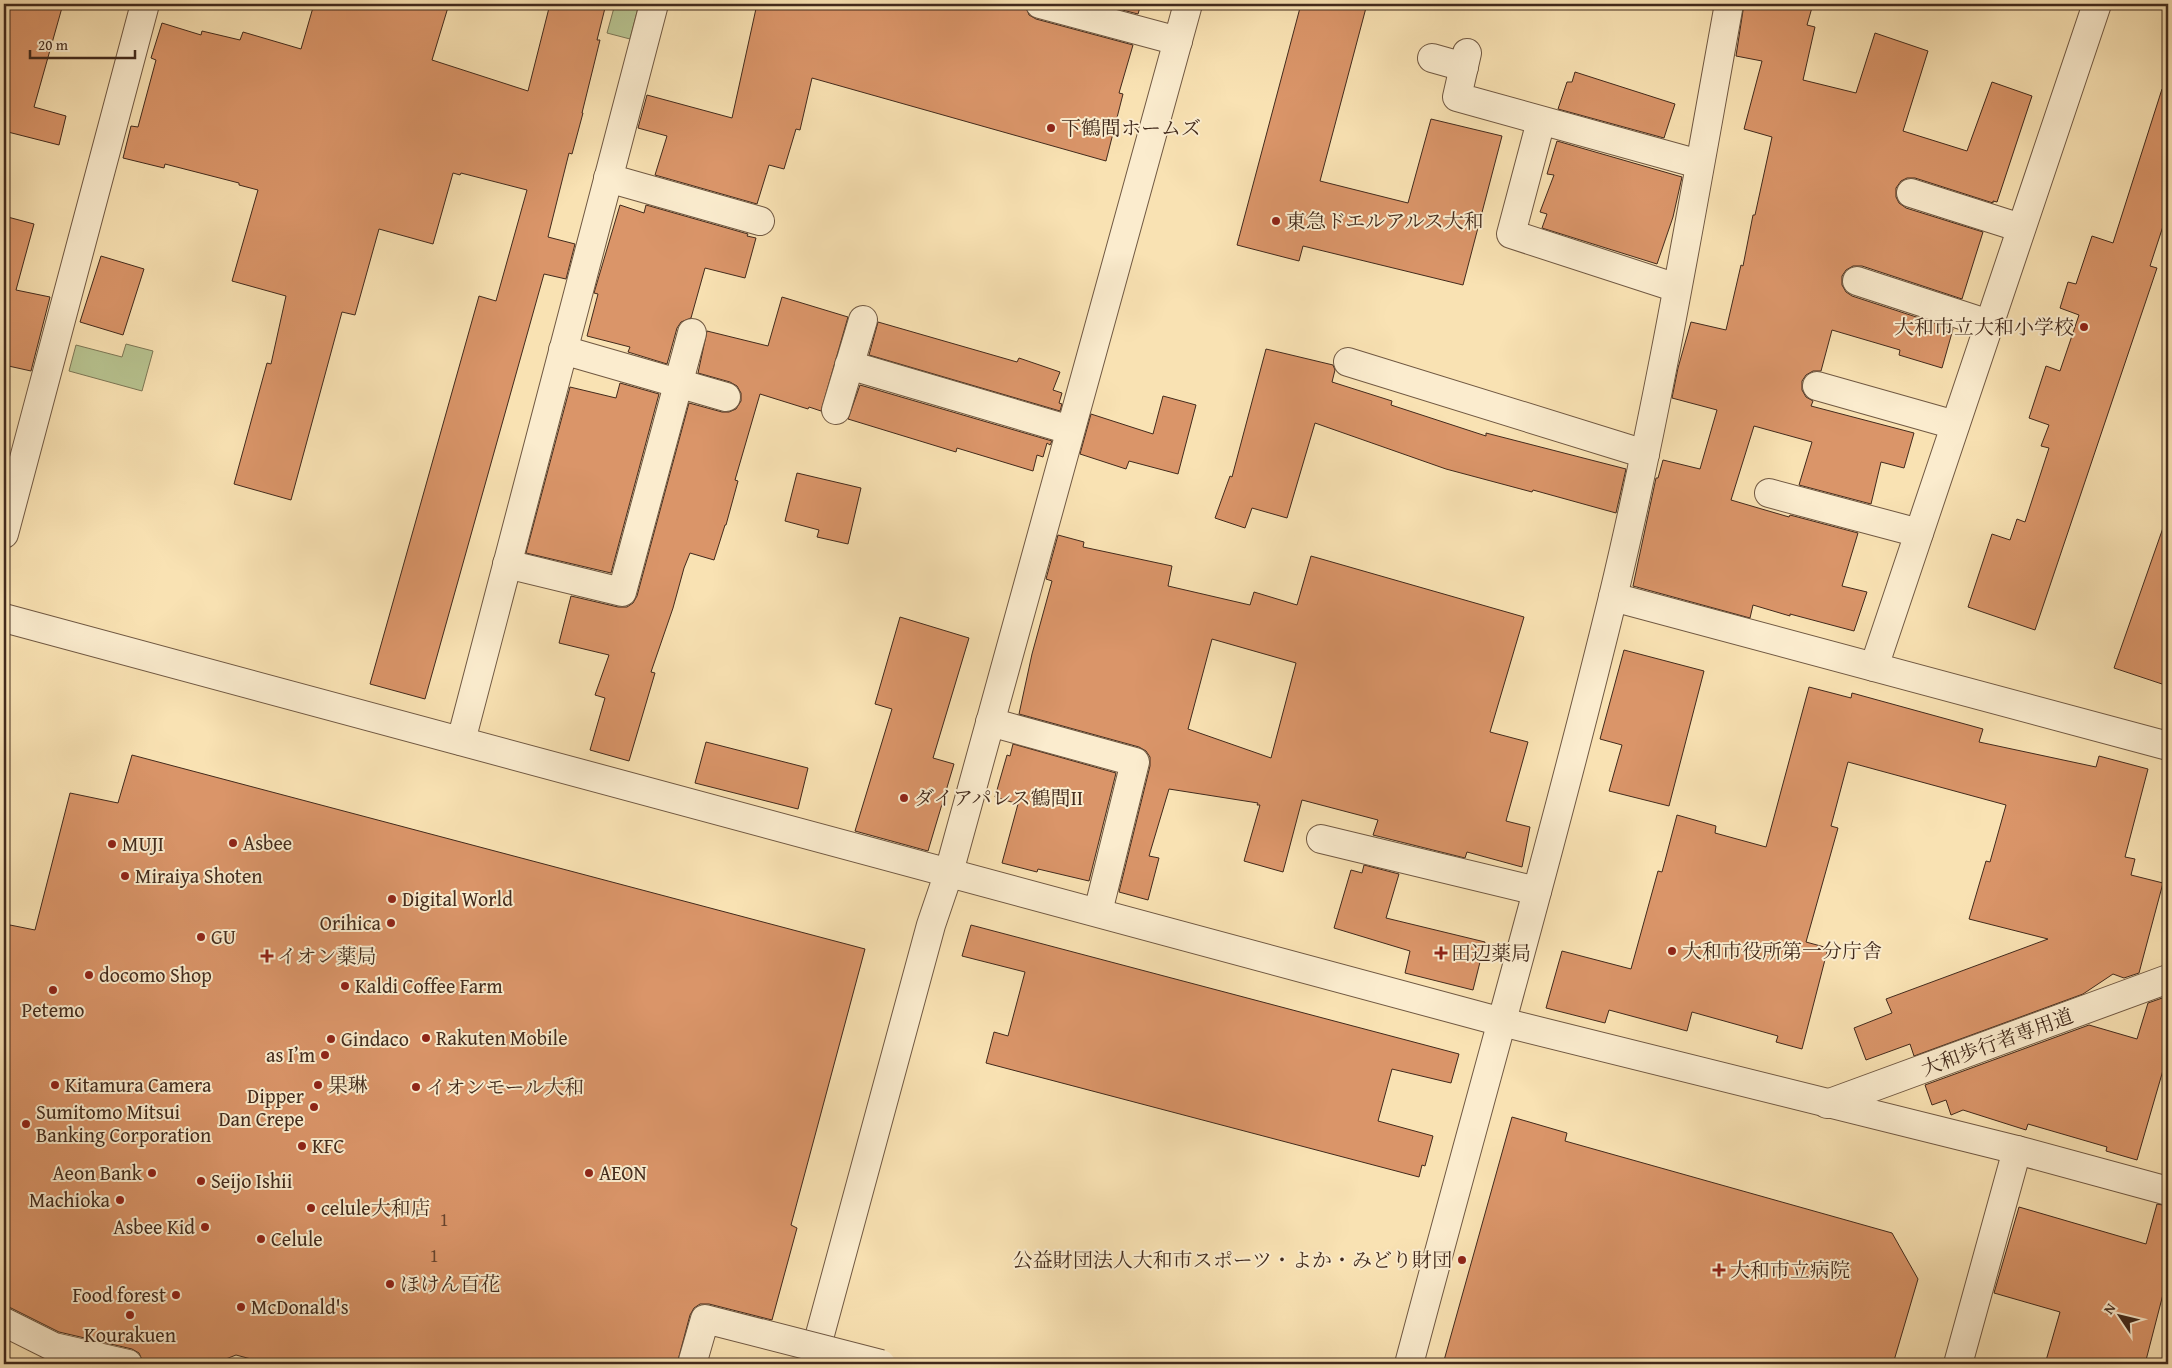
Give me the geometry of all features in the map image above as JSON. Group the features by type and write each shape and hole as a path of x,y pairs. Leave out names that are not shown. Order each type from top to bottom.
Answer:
{"street":[{"path":"4,534 145,4"},
{"path":"461,741 654,4"},
{"path":"1040,4 1178,41"},
{"path":"812,1364 930,925 949,872 1188,4"},
{"path":"1409,1364 1537,891 1613,597 1645,454 1728,4"},
{"path":"1874,667 2097,4"},
{"path":"1432,58 1465,60 1457,97 1541,122 1699,164"},
{"path":"1541,122 1510,234 1677,288"},
{"path":"608,178 760,222"},
{"path":"1911,193 2021,228"},
{"path":"1857,281 1989,324"},
{"path":"836,410 863,320"},
{"path":"507,564 622,592 692,333"},
{"path":"563,350 726,397"},
{"path":"1348,362 1645,454"},
{"path":"849,365 1070,430"},
{"path":"1817,386 1955,425"},
{"path":"1769,493 1919,533"},
{"path":"1613,597 2168,746"},
{"path":"4,618 1502,1022 2017,1150 2168,1191"},
{"path":"990,722 1135,762 1098,912"},
{"path":"1321,839 1358,838 1537,891"},
{"name":"大和歩行者専用道","path":"1827,1104 2168,980"},
{"path":"1958,1364 2017,1150"},
{"path":"692,1364 705,1319 881,1364"},
{"path":"4,1322 54,1347 128,1364"}],"green space":[{"path":"615,4 639,4 630,39 607,33"},
{"path":"126,344 153,351 142,391 69,371 76,345 122,357"}],"building":[{"path":"4,4 63,4 34,107 66,116 59,145 4,131"},
{"path":"314,4 449,4 432,60 528,91 550,4 606,4 597,40 600,40 583,113 572,154 569,153 548,237 575,244 566,279 544,274 425,699 370,684 479,296 496,301 527,190 461,173 460,175 453,173 433,244 379,229 355,315 342,312 291,500 234,484 267,363 271,364 286,296 232,281 258,190 239,185 239,183 165,164 164,168 123,158 131,126 138,127 156,60 151,58 162,23 201,35 202,31 240,40 243,32 301,49"},
{"path":"757,4 1025,4 1029,15 1036,19 1133,45 1119,93 1123,94 1106,161 812,78 800,130 796,129 784,169 769,165 757,204 655,175 667,136 638,128 647,95 732,118"},
{"path":"1099,4 1141,4 1138,14"},
{"path":"1301,4 1367,4 1320,181 1408,203 1431,119 1502,136 1463,285 1303,246 1299,261 1237,245"},
{"path":"1744,4 1813,4 1807,25 1815,27 1803,80 1856,93 1875,33 1928,51 1903,131 1967,151 1992,82 2032,96 1997,202 1993,201 1993,203 1915,178 1907,178 1901,181 1896,188 1896,197 1899,203 1906,208 1983,232 1962,299 1862,266 1853,266 1846,270 1842,276 1842,285 1846,292 1852,296 1953,329 1942,368 1899,355 1900,350 1832,330 1821,371 1813,371 1806,375 1802,381 1802,390 1806,397 1813,401 1811,406 1914,433 1904,468 1881,462 1871,504 1799,485 1812,442 1754,426 1731,500 1789,517 1790,515 1858,533 1842,586 1867,592 1854,631 1753,605 1750,618 1633,586 1656,478 1658,478 1663,460 1700,469 1717,410 1672,398 1678,368 1691,322 1726,330 1741,265 1743,266 1772,137 1744,129 1762,61 1736,56"},
{"path":"1575,72 1675,104 1664,138 1558,109 1567,82 1572,82"},
{"path":"2162,89 2168,90 2168,211 2150,266 2157,268 2035,630 1968,607 1992,534 2010,540 2017,519 2025,522 2049,448 2041,446 2049,425 2029,418 2046,366 2060,371 2079,315 2060,308 2068,282 2076,284 2092,236 2113,243"},
{"path":"1557,141 1682,177 1673,217 1657,264 1542,228 1547,214 1540,212 1554,175 1547,174"},
{"path":"620,205 644,213 646,205 748,234 747,236 756,238 745,278 705,268 691,318 681,322 677,328 667,364 628,352 630,347 587,336 598,294 594,293"},
{"path":"4,216 34,224 16,290 50,297 31,371 4,365"},
{"path":"101,256 144,269 123,335 80,322"},
{"path":"782,297 848,317 821,411 809,407 808,409 760,394 735,480 738,481 726,525 714,560 690,553 684,568 673,608 651,672 655,673 629,761 590,750 605,698 595,695 609,655 559,643 571,596 618,607 627,607 633,603 637,596 689,403 722,412 729,412 736,409 741,401 741,393 737,386 730,382 698,373 707,331 768,346"},
{"path":"878,322 1017,362 1019,358 1060,372 1053,390 1062,393 1059,403 1062,404 1060,411 869,355"},
{"path":"1266,349 1333,365 1335,370 1332,382 1392,401 1391,405 1486,436 1486,433 1626,469 1616,513 1446,469 1315,423 1287,518 1252,508 1245,528 1215,518 1230,476 1232,477"},
{"path":"620,383 659,394 611,573 526,553 570,387 616,398"},
{"path":"860,385 1052,441 1050,445 1047,443 1043,457 1037,455 1033,471 957,448 956,452 848,419"},
{"path":"1163,396 1196,405 1178,474 1129,461 1126,469 1080,454 1091,414 1153,434"},
{"path":"797,473 861,488 848,544 817,537 819,530 785,521"},
{"path":"2164,525 2168,525 2168,686 2114,668"},
{"path":"1058,535 1084,542 1083,547 1172,566 1168,586 1250,605 1254,592 1297,605 1311,556 1524,617 1490,732 1528,742 1506,821 1530,827 1522,867 1467,852 1465,858 1373,835 1378,820 1302,800 1283,872 1244,861 1260,805 1257,805 1258,803 1169,789 1149,856 1159,858 1148,900 1119,892 1150,766 1150,757 1146,751 1139,747 1019,714 1032,654 1052,581 1046,579","holes":["1212,639 1296,663 1271,758 1188,729"]},
{"path":"900,617 969,638 933,758 954,764 928,851 855,831 892,709 875,704"},
{"path":"1624,650 1704,671 1669,806 1609,791 1622,745 1600,739"},
{"path":"1809,687 1851,698 1852,693 1983,729 1979,742 2096,767 2099,756 2148,769 2125,857 2135,859 2131,875 2163,883 2139,973 2124,978 2113,974 2083,994 1914,1056 1910,1044 1866,1060 1854,1028 1892,1013 1886,999 2048,939 1969,919 1986,861 1990,862 2006,805 1848,762 1831,826 1838,828 1806,942 1828,948 1802,1049 1776,1042 1778,1036 1692,1012 1687,1031 1609,1010 1605,1023 1546,1008 1562,951 1631,969 1658,871 1662,872 1677,815 1716,826 1715,833 1766,847"},
{"path":"706,742 808,768 798,809 695,783"},
{"path":"1013,744 1116,773 1089,881 1038,869 1037,872 1002,863 1018,804 995,797 1007,755 1010,756"},
{"name":"イオンモール大和","path":"132,755 865,949 791,1225 797,1228 772,1320 709,1304 700,1304 694,1308 690,1315 677,1364 270,1364 236,1355 213,1364 158,1364 143,1362 139,1353 132,1349 59,1332 4,1306 4,947 10,925 35,930 70,793 118,803"},
{"path":"1364,865 1399,874 1386,918 1485,942 1473,990 1405,973 1410,951 1334,928 1351,870 1362,873"},
{"path":"971,925 1459,1054 1451,1083 1392,1069 1378,1121 1433,1136 1425,1166 1422,1165 1419,1177 986,1063 994,1032 1008,1036 1025,972 962,956"},
{"path":"2168,996 2168,1053 2137,1160 2106,1151 2107,1147 2028,1124 2026,1130 1963,1110 1951,1115 1946,1100 1932,1105 1925,1085 2089,1025 2137,1039 2148,1003"},
{"name":"大和市立病院","path":"1512,1117 1567,1133 1565,1141 1892,1233 1918,1279 1893,1364 1443,1364"},
{"path":"2157,1204 2168,1206 2168,1275 2145,1364 2045,1364 2060,1312 1994,1293 2019,1207 2146,1244"}],"place":[{"name":"下鶴間ホームズ","path":"1051,128"},
{"name":"東急ドエルアルス大和","path":"1276,221"},
{"name":"大和市立大和小学校","path":"2084,327"},
{"name":"ダイアパレス鶴間Ⅱ","path":"904,798"},
{"name":"Asbee","path":"233,843"},
{"name":"MUJI","path":"112,844"},
{"name":"Miraiya Shoten","path":"125,876"},
{"name":"Digital World","path":"392,899"},
{"name":"Orihica","path":"391,923"},
{"name":"GU","path":"201,937"},
{"name":"大和市役所第一分庁舎","path":"1672,951"},
{"name":"田辺薬局","path":"1441,953"},
{"name":"イオン薬局","path":"267,956"},
{"name":"docomo Shop","path":"89,975"},
{"name":"Kaldi Coffee Farm","path":"345,986"},
{"name":"Petemo","path":"53,990"},
{"name":"Rakuten Mobile","path":"426,1038"},
{"name":"Gindaco","path":"331,1039"},
{"name":"as I’m","path":"325,1055"},
{"name":"Kitamura Camera","path":"55,1085"},
{"name":"果琳","path":"318,1085"},
{"name":"イオンモール大和","path":"416,1087"},
{"name":"Dipper Dan Crepe","path":"314,1107"},
{"name":"Sumitomo Mitsui Banking Corporation","path":"26,1124"},
{"name":"KFC","path":"302,1146"},
{"name":"Aeon Bank","path":"152,1173"},
{"name":"AEON","path":"589,1173"},
{"name":"Seijo Ishii","path":"201,1181"},
{"name":"Machioka","path":"120,1200"},
{"name":"celule大和店","path":"311,1208"},
{"name":"Asbee Kid","path":"205,1227"},
{"name":"Celule","path":"261,1239"},
{"name":"公益財団法人大和市スポーツ・よか・みどり財団","path":"1462,1260"},
{"name":"大和市立病院","path":"1719,1270"},
{"name":"ほけん百花","path":"390,1284"},
{"name":"Food forest","path":"176,1295"},
{"name":"McDonald's","path":"241,1307"},
{"name":"Kourakuen","path":"130,1315"}]}
